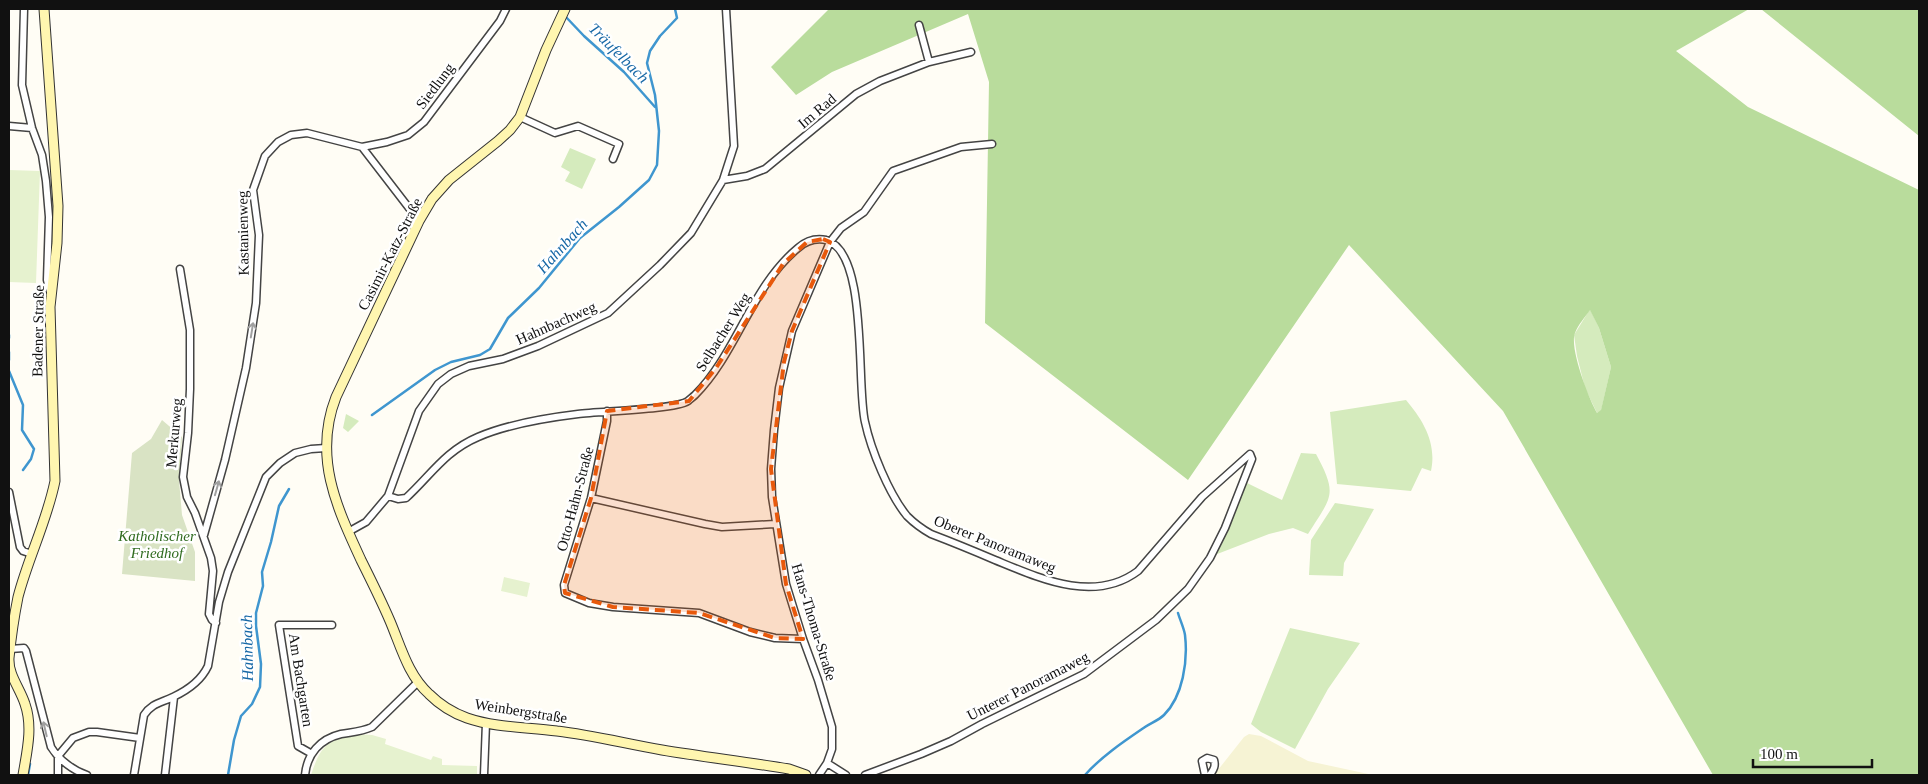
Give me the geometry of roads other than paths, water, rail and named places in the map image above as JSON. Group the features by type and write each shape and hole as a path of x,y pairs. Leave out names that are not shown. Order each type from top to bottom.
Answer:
{"street":[{"path":"24,9 22,85 32,128 42,155 46,181 48,217 46,280 50,296"},
{"name":"Badener Straße","path":"10,672 10,649 18,597 51,499 55,481 50,296 57,243 58,206 44,9"},
{"name":"Siedlung","path":"362,147 408,135 424,122 500,21 506,9"},
{"name":"Casimir-Katz-Straße","path":"334,403 418,221 448,180 498,141 520,117 546,50 565,9"},
{"name":"Hahnbachweg","path":"348,532 366,522 388,496 419,411 438,384 451,374 469,366 503,359 538,346 608,313 654,271 690,233 723,180 734,146 726,9"},
{"path":"919,25 929,62"},
{"name":"Im Rad","path":"723,180 747,176 766,169 856,94 880,81 929,62 970,52"},
{"path":"520,117 555,133 578,126 619,144 613,160"},
{"path":"9,126 32,128"},
{"name":"Kastanienweg","path":"204,535 225,460 246,368 256,303 259,236 253,190 264,156 278,142 291,135 307,132 362,147"},
{"path":"830,242 841,228 864,212 893,171 962,147 992,144"},
{"path":"362,147 418,221"},
{"name":"Selbacher Weg","path":"388,496 398,499 406,498 446,456 478,437 549,418 671,406 689,401 716,368 756,302 783,264 798,248 807,242 816,239 830,242"},
{"name":"Oberer Panoramaweg","path":"830,242 843,255 858,308 861,398 864,421 870,440 890,486 907,515 914,523 931,534 1048,581 1098,587 1129,578 1138,571 1202,497 1244,457 1250,454 1252,459"},
{"name":"Hans-Thoma-Straße","path":"819,775 828,763 832,749 832,727 786,584 775,524 771,470 782,371 792,331 830,242"},
{"name":"Merkurweg","path":"180,269 190,330 188,433 183,477 187,497 212,558 213,571 209,614 216,623"},
{"name":"Weinbergstraße","path":"334,403 329,417 326,448 332,492 348,532 418,682 429,695 452,711 468,718 486,722 557,731 659,750 789,769 806,775"},
{"name":"Otto-Hahn-Straße","path":"607,411 607,421 592,498 564,585 565,593 590,603 613,608 700,613 750,632 775,638 803,639"},
{"path":"134,775 144,715 148,708 192,687 204,674 210,658 219,602 228,572 266,477 280,463 295,453 311,448 326,448"},
{"name":"Unterer Panoramaweg","path":"865,775 951,741 1084,674 1156,620 1188,589 1210,558 1225,528 1252,459"},
{"path":"9,492 20,546 23,551 32,554"},
{"path":"592,498 722,527 775,524"},
{"name":"Am Bachgarten","path":"312,754 298,746 279,625 332,625"},
{"path":"10,649 24,648 26,651 48,741 58,756 80,774 88,775"},
{"path":"10,672 25,703 28,716 30,734 23,775"},
{"path":"305,775 312,754 319,744 340,734 362,732 372,727 418,682"},
{"path":"165,775 174,697"},
{"path":"484,775 486,722"},
{"path":"58,775 58,756 73,738 89,732 111,732 140,738"},
{"path":"1204,775 1202,761 1207,758 1214,760 1215,764 1210,775"},
{"path":"828,763 846,775"}],"waterway":[{"name":"Hahnbach","path":"372,415 435,370 451,362 480,355 490,349 508,318 539,288 580,238 649,180 657,165 659,131 655,95 647,63 650,51 660,36 677,18 675,9"},
{"name":"Träufelbach","path":"565,16 624,72 655,107"},
{"path":"9,352 9,360"},
{"path":"9,371 23,405 22,430 34,449 31,459 23,470"},
{"name":"Hahnbach","path":"228,775 234,740 241,716 252,704 260,687 261,664 256,613 263,586 262,572 279,506 289,489"},
{"path":"1085,775 1113,750 1162,717 1176,698 1183,678 1186,656 1185,635 1178,613"},
{"path":"28,775 30,764"}],"park label":[{"name":"Katholischer Friedhof","path":"157,544"}]}
